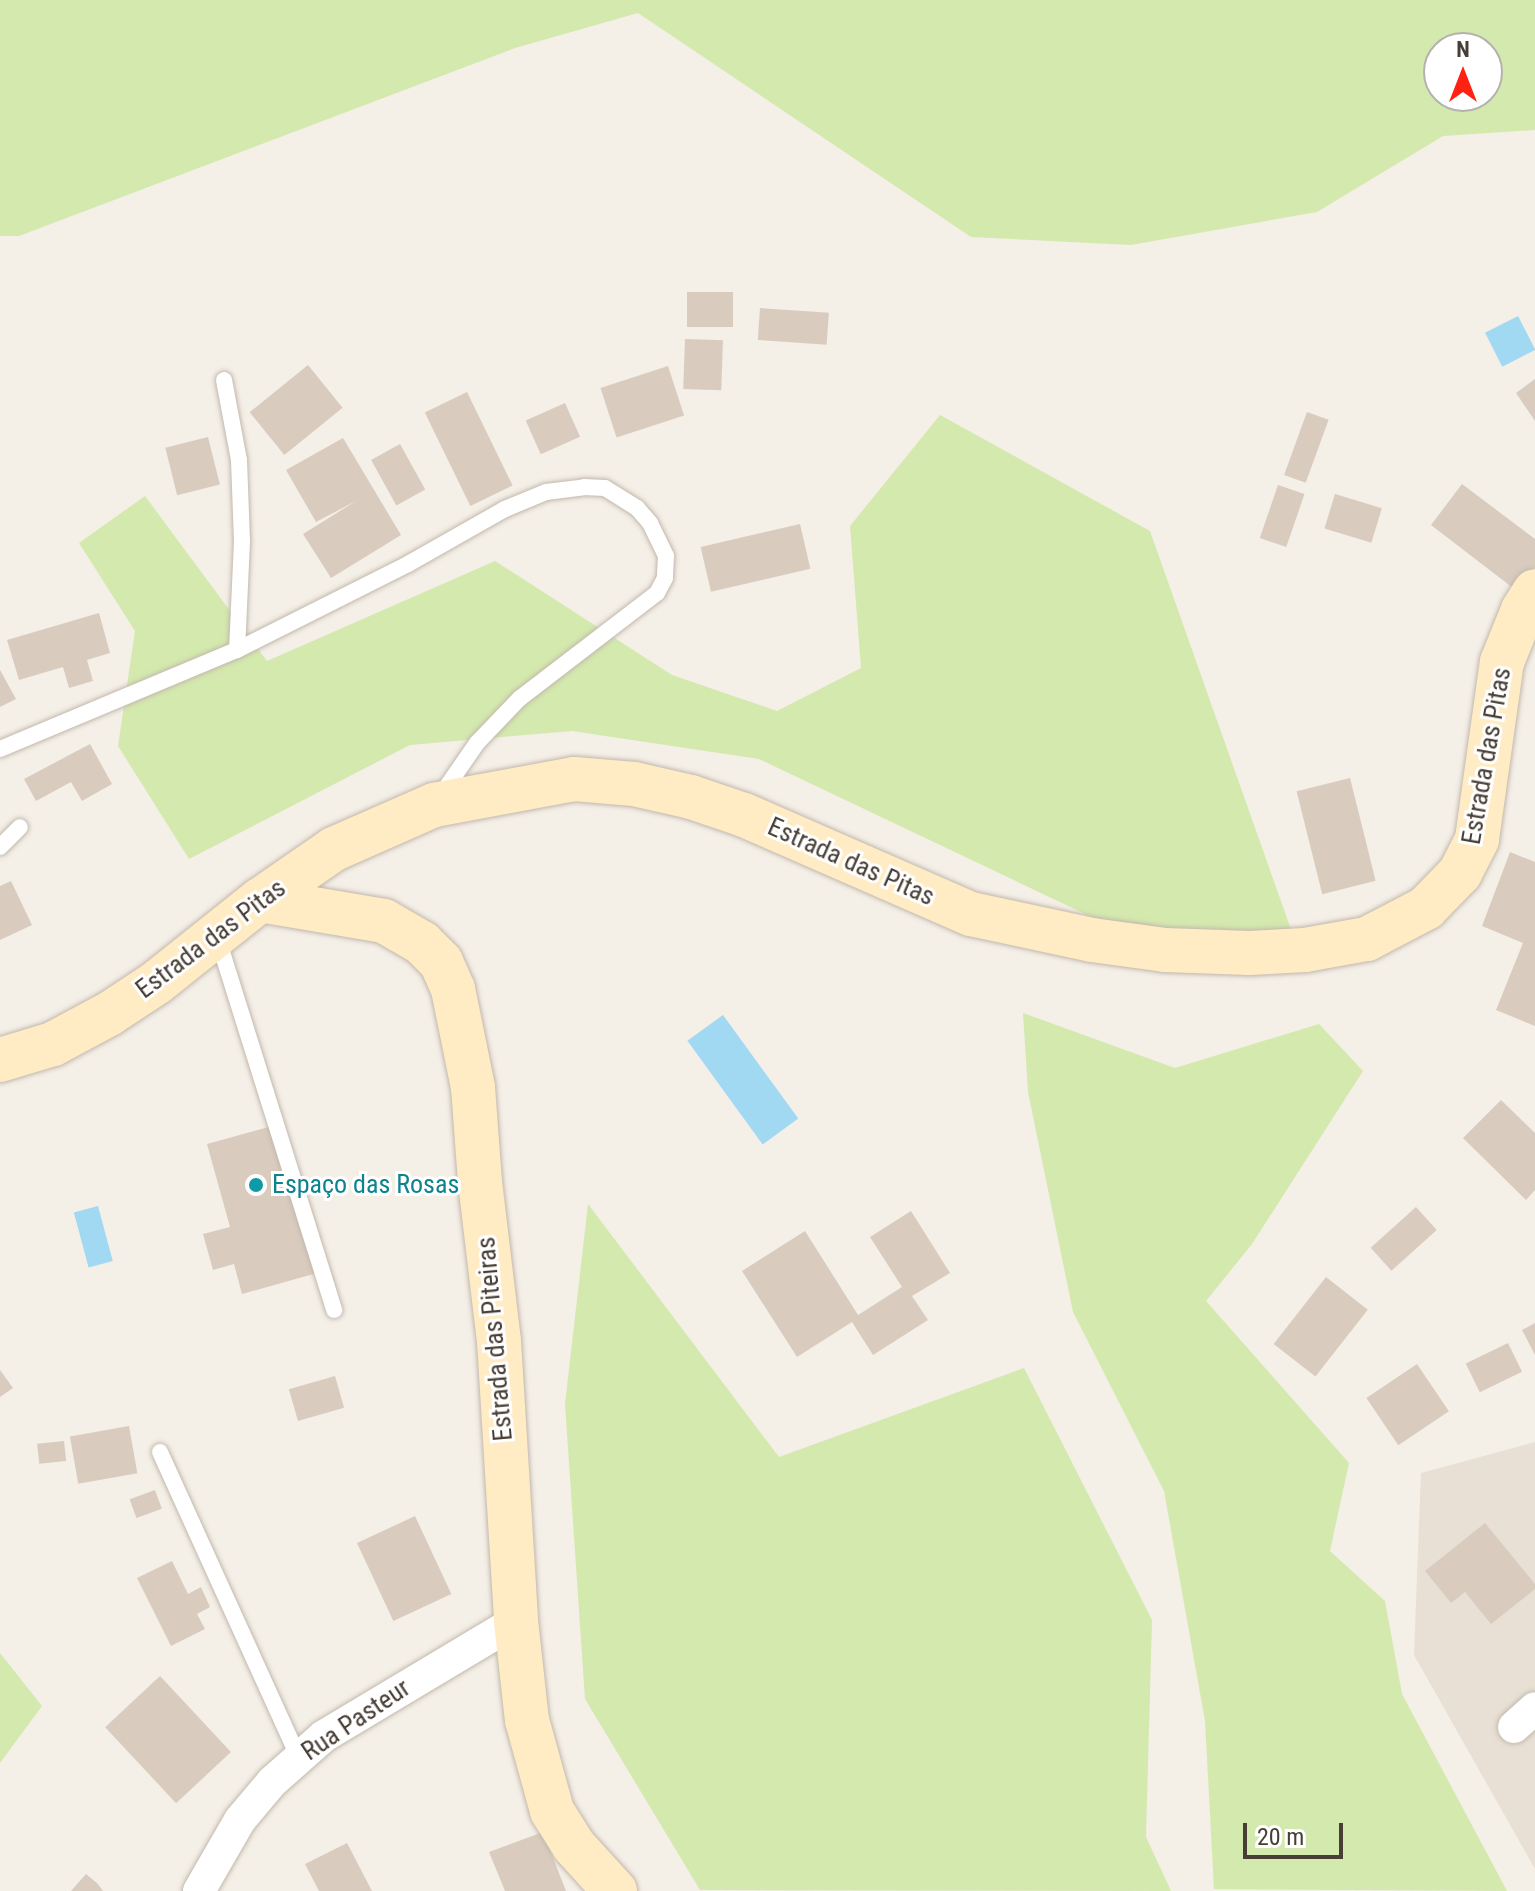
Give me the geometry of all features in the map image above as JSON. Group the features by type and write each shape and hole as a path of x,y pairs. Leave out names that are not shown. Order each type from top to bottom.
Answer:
{"street":[{"name":"Estrada das Pitas","path":"0,1060 53,1044 109,1014 156,983 260,900 334,849 434,805 574,779 634,784 744,815 971,914 1092,940 1165,950 1250,953 1305,950 1367,939 1426,908 1460,873 1477,839 1502,662 1523,610 1535,591"},
{"name":"Estrada das Piteiras","path":"260,900 384,921 422,943 441,962 453,989 473,1087 480,1182 499,1341 516,1621 527,1720 552,1811 574,1846 615,1891"},
{"name":"Rua Pasteur","path":"199,1891 240,1820 272,1782 324,1736 370,1705 516,1621"}],"lane":[{"path":"224,380 239,460 242,541 237,650"},
{"path":"0,749 237,650 408,564 505,509 546,492 605,488 637,508 650,523 666,556 665,578 657,593 520,698 477,743 434,805"},
{"path":"0,847 20,827"},
{"path":"216,935 334,1310"},
{"path":"160,1452 299,1758"}],"shaded area":[{"path":"1535,1442 1535,1869 1414,1655 1421,1473"}],"green space":[{"path":"0,0 1535,0 1535,130 1443,136 1317,212 1131,245 971,237 638,13 515,48 19,236 0,236"},
{"path":"940,415 1150,531 1294,938 1123,932 759,759 572,731 410,745 189,859 118,746 135,631 79,543 145,496 267,661 495,561 672,675 777,711 861,668 850,526"},
{"path":"1023,1013 1175,1068 1319,1024 1363,1071 1252,1244 1206,1301 1349,1463 1330,1551 1385,1601 1402,1694 1507,1891 1214,1889 1205,1721 1164,1491 1073,1312 1028,1092"},
{"path":"588,1204 779,1457 1024,1368 1152,1620 1146,1837 1171,1891 700,1890 585,1699 565,1404"},
{"path":"0,1653 42,1706 0,1763"}],"water":[{"path":"1518,316 1535,350 1502,367 1485,333"},
{"path":"723,1015 798,1119 763,1144 687,1041"},
{"path":"98,1206 113,1261 89,1268 74,1212"}],"building":[{"path":"687,292 733,292 733,327 687,327"},
{"path":"760,308 829,313 827,345 758,340"},
{"path":"685,339 723,340 721,390 683,389"},
{"path":"308,365 343,408 284,455 250,412"},
{"path":"668,366 684,415 617,437 600,388"},
{"path":"1535,379 1535,421 1516,393"},
{"path":"467,392 513,485 470,506 425,413"},
{"path":"565,403 580,437 541,454 526,420"},
{"path":"1307,412 1329,420 1306,483 1284,475"},
{"path":"208,437 220,485 177,495 165,448"},
{"path":"343,438 401,535 331,578 303,534 356,501 316,522 286,470"},
{"path":"400,444 425,489 396,505 371,460"},
{"path":"1462,484 1535,539 1535,567 1517,591 1431,525"},
{"path":"1278,485 1304,494 1286,547 1260,538"},
{"path":"1335,494 1382,508 1371,543 1324,528"},
{"path":"800,524 810,569 711,592 701,547"},
{"path":"99,613 110,653 87,660 93,681 69,688 63,667 19,680 7,640"},
{"path":"0,670 16,699 0,707"},
{"path":"90,744 112,784 82,801 71,782 36,801 24,779"},
{"path":"1350,778 1376,881 1322,894 1297,791"},
{"path":"1510,852 1535,862 1535,1026 1496,1010 1523,943 1482,926"},
{"path":"11,881 32,925 0,940 0,886"},
{"path":"1501,1100 1535,1133 1535,1190 1526,1200 1463,1138"},
{"name":"Espaço das Rosas","path":"276,1125 317,1273 242,1294 234,1264 213,1270 203,1234 230,1227 207,1144"},
{"path":"1416,1207 1437,1230 1391,1271 1371,1248"},
{"path":"911,1211 950,1273 912,1296 928,1320 873,1355 852,1322 797,1357 742,1271 805,1231 858,1315 902,1287 870,1237"},
{"path":"1326,1277 1368,1310 1315,1377 1274,1344"},
{"path":"1535,1323 1535,1355 1522,1330"},
{"path":"1508,1343 1522,1372 1480,1392 1466,1364"},
{"path":"1417,1364 1449,1411 1398,1445 1366,1398"},
{"path":"0,1370 13,1388 0,1397"},
{"path":"335,1376 344,1408 298,1421 289,1389"},
{"path":"129,1426 137,1473 78,1484 70,1436"},
{"path":"64,1441 66,1461 39,1464 37,1444"},
{"path":"155,1490 162,1509 136,1518 130,1499"},
{"path":"415,1516 451,1594 393,1621 357,1543"},
{"path":"1485,1523 1535,1584 1535,1589 1491,1624 1465,1592 1451,1603 1425,1571"},
{"path":"172,1561 188,1594 201,1587 210,1607 197,1614 205,1629 171,1646 137,1578"},
{"path":"160,1676 231,1752 176,1803 105,1727"},
{"path":"543,1832 566,1891 505,1891 489,1852"},
{"path":"347,1843 372,1891 319,1891 305,1864"},
{"path":"86,1874 98,1884 103,1891 71,1891"}],"place":[{"name":"Espaço das Rosas","path":"256,1185"}]}
